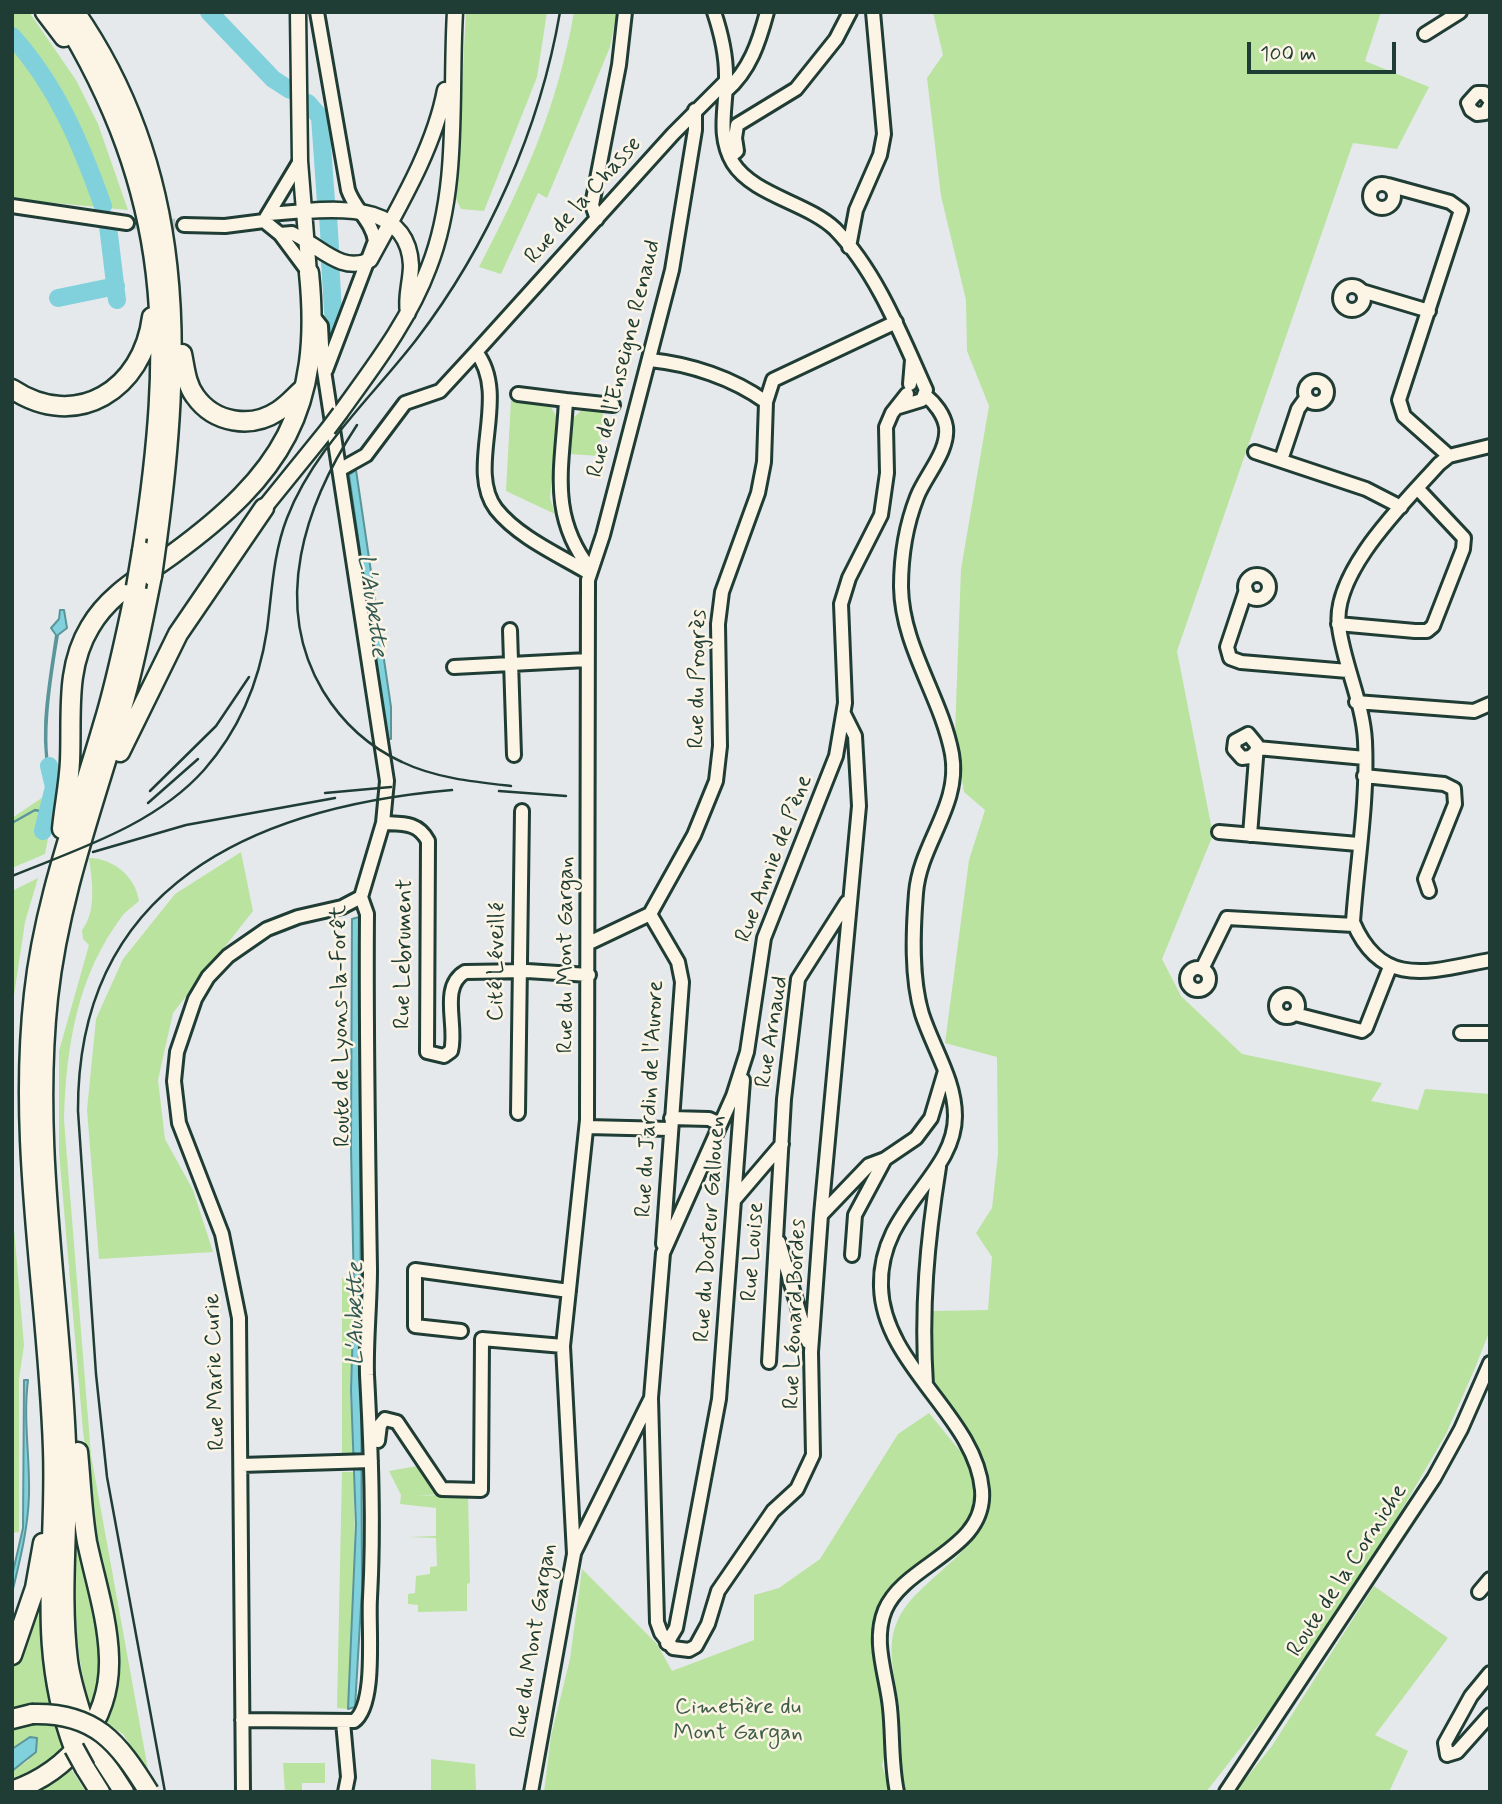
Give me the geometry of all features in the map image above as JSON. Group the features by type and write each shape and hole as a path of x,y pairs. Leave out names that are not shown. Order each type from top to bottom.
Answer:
{"highway":[{"path":"45,12 90,61"},
{"path":"61,12 90,61 114,111 136,171 157,272 161,341 159,420 136,587 106,716 34,992 27,1087 30,1172 52,1409 52,1670 74,1748 100,1792"},
{"path":"62,882 123,704 152,576 172,418 173,321 164,234 142,149 111,75 75,12"},
{"path":"12,389 29,398 64,405 98,398 131,375 145,351 157,272"},
{"path":"124,1792 89,1736 72,1679 67,1642 68,1495 60,1342 44,1175 42,1083 48,996 62,882 71,686 78,654 88,629 118,594 217,522 256,483 279,449 306,387 313,316 309,272"},
{"path":"173,321 188,383 195,396 217,415 238,421 264,418 280,410 306,387"},
{"path":"62,882 93,829 125,738 154,678 202,594 264,508"},
{"path":"12,1791 60,1765 86,1737 103,1703 108,1674 107,1638 83,1513 70,1361 60,1342"},
{"path":"12,1655 35,1588 46,1522 54,1500"},
{"path":"12,1719 32,1714 69,1717 103,1732 122,1751 149,1792"}],"main road":[{"path":"298,12 300,161 309,272"},
{"path":"264,508 340,413 408,313 429,267 442,223 449,167 455,12"},
{"path":"306,241 339,262 354,264 370,260 441,111 446,84 451,76"},
{"path":"305,211 359,210 389,223 400,234 410,258 405,298 408,313"}],"street":[{"path":"317,12 348,190 370,224 375,241 326,371"},
{"path":"597,219 592,205 619,65 625,12"},
{"path":"714,12 725,52 726,86 722,136 730,157 740,170 770,192 833,228 849,247 896,322 912,359 916,391 944,420 946,436 909,517 901,570 901,599 911,644 952,754 952,794 919,874 915,914 918,998 953,1096 955,1120 950,1142 940,1162 896,1223 886,1250 881,1279 888,1322 926,1385 971,1451 982,1489 982,1501 970,1529 956,1545 906,1583 884,1611 880,1648 889,1693 892,1764 897,1792"},
{"name":"Rue de la Chasse","path":"476,352 695,110 742,77 760,39 767,12"},
{"path":"730,157 737,151 737,125 796,89 836,39 850,12"},
{"path":"849,247 856,210 880,155 884,134 873,12"},
{"path":"1425,33 1460,12"},
{"name":"Rue de l'Enseigne Renaud","path":"590,571 603,536 672,270 695,130 695,110"},
{"path":"266,218 300,161"},
{"path":"1388,185 1450,202 1461,210 1399,407 1404,416 1449,456"},
{"path":"16,208 127,223"},
{"path":"184,225 225,226 305,211"},
{"path":"266,218 309,272"},
{"path":"280,234 292,233 306,241"},
{"path":"1362,291 1429,312"},
{"name":"Route de Lyons-la-Forêt","path":"242,1720 343,1722 359,1718 366,1705 369,1648 364,1459 370,1274 366,1152 367,914 361,897 383,823 387,800 386,771 321,326 313,316"},
{"path":"650,360 699,371 744,386 765,402 773,380 896,322"},
{"path":"341,469 366,455 405,402 440,391 476,352 483,360 489,397 486,486 495,507 511,524 590,571"},
{"name":"Rue Annie de Pène","path":"573,1554 651,1398 663,1253 720,1124 744,1062 764,938 831,774 844,714 841,604 849,578 881,515 887,472 886,427 896,409 916,391"},
{"path":"518,394 613,405"},
{"path":"1281,460 1298,409 1306,398"},
{"path":"566,400 559,497 578,554 590,571"},
{"name":"Rue du Progrès","path":"649,914 694,835 716,781 720,746 718,624 722,592 758,493 764,461 765,402"},
{"path":"1490,446 1449,456 1401,507 1350,572 1341,593 1338,624 1365,739 1354,925 1361,941 1390,967 1410,972 1426,972 1490,960"},
{"path":"1255,452 1366,489 1401,507"},
{"path":"1338,624 1423,631 1433,626 1463,549 1464,538 1418,488"},
{"name":"Rue du Mont Gargan","path":"531,1792 573,1554 563,1346 587,1127 587,660 590,571"},
{"path":"1245,590 1227,647 1230,658 1241,662 1348,671"},
{"path":"510,630 514,755"},
{"path":"454,667 587,660"},
{"path":"1356,702 1474,711 1490,704"},
{"name":"Rue Léonard Bordes","path":"667,1643 680,1651 696,1646 708,1624 718,1591 773,1511 797,1489 813,1455 811,1352 821,1214 859,806 855,736 844,714"},
{"path":"1250,835 1257,750 1364,758"},
{"path":"1364,776 1444,784 1454,789 1455,804 1424,879 1429,891"},
{"name":"Cité Léveillé","path":"517,1113 522,811"},
{"name":"Rue Lebrument","path":"383,823 414,825 422,830 428,841 427,1052 444,1056 451,1051 451,993 459,975 465,972 589,975"},
{"path":"1219,832 1358,844"},
{"name":"Rue Marie Curie","path":"243,1792 241,1465 236,1291 216,1216 179,1122 174,1081 177,1052 195,999 208,977 228,956 274,926 348,904 361,897"},
{"name":"Rue Arnaud","path":"782,1144 798,979 850,898"},
{"path":"589,943 649,914"},
{"name":"Rue du Jardin de l'Aurore","path":"649,914 678,962 682,982 663,1253"},
{"path":"1202,969 1227,918 1354,925"},
{"path":"1295,1014 1362,1031 1366,1028 1390,967"},
{"path":"1461,1033 1490,1033"},
{"name":"Rue du Docteur Gallouen","path":"667,1643 676,1628 719,1399 744,1062"},
{"path":"821,1214 869,1165 884,1159 916,1138 932,1118 945,1071"},
{"path":"587,1127 671,1124 709,1119 720,1124"},
{"path":"735,1199 782,1144"},
{"name":"Rue Louise","path":"769,1362 782,1144"},
{"path":"852,1255 855,1215 884,1159"},
{"path":"926,1385 922,1322 927,1242 940,1162"},
{"path":"777,1235 811,1352"},
{"path":"461,1331 415,1326 415,1270 569,1291"},
{"name":"Route de Lyons-la-Forêt","path":"364,1459 377,1450 380,1425 385,1419 392,1419 397,1422 442,1489 481,1490 480,1343 486,1338 563,1346"},
{"name":"Route de la Corniche","path":"1226,1792 1434,1478 1461,1429 1490,1363"},
{"path":"651,1398 657,1622 667,1643"},
{"path":"241,1465 364,1459"},
{"path":"1479,1592 1490,1578"},
{"path":"1490,1673 1471,1696 1445,1743 1447,1755 1457,1752 1490,1715"},
{"path":"343,1722 348,1777 345,1792"}],"green space":[{"path":"12,12 29,12 76,80 98,124 128,210 12,199"},
{"path":"466,12 547,12 537,77 484,211 461,209 456,199"},
{"path":"574,12 617,12 610,47 547,198 538,193 501,274 479,267 537,144 558,81"},
{"path":"933,12 1381,12 1365,61 1429,87 1397,149 1353,143 1177,651 1213,835 1162,959 1181,996 1242,1054 1382,1083 1371,1101 1418,1110 1425,1089 1490,1094 1490,1330 1446,1434 1397,1518 1274,1705 1206,1792 906,1792 904,1781 899,1707 892,1657 893,1633 904,1609 914,1597 955,1559 979,1532 987,1518 990,1503 988,1477 980,1452 967,1430 934,1389 930,1366 933,1311 988,1310 992,1257 976,1233 992,1208 998,1154 997,1057 945,1043 969,860 985,810 964,792 955,734 961,569 989,406 967,351 966,300 941,196 927,78 943,55"},
{"path":"511,400 545,404 551,407 558,419 550,498 555,514 506,491"},
{"path":"582,410 603,412 599,456 569,454 573,418"},
{"path":"58,787 45,854 12,868 12,818"},
{"path":"241,852 253,911 173,1013 158,1080 165,1139 193,1190 213,1252 99,1259 87,1110 96,1019 123,959 175,894"},
{"path":"89,858 107,861 122,870 133,884 139,901 123,915 107,938 85,987 71,1039 64,1120 91,1455 149,1775 123,1734 103,1721 110,1601 97,1541 83,1431 59,1152 59,1051 89,945 83,939 82,930 92,905"},
{"path":"38,878 25,922 12,1009 12,891"},
{"path":"12,1205 24,1345 19,1379 19,1532 12,1533"},
{"path":"342,1278 354,1278 350,1395 354,1454 342,1455"},
{"name":"Cimetière du Mont Gargan","path":"929,1413 965,1457 974,1484 972,1511 961,1532 882,1610 874,1625 874,1648 887,1747 882,1765 890,1792 544,1792 551,1736 570,1659 582,1569 657,1644 672,1671 754,1640 754,1595 779,1588 820,1559 898,1434"},
{"path":"423,1465 442,1494 414,1496 468,1494 470,1583 467,1584 467,1611 418,1612 418,1605 408,1604 408,1594 415,1593 416,1576 430,1574 430,1567 437,1566 436,1538 408,1537 436,1536 436,1508 400,1504 401,1495 389,1471"},
{"path":"342,1472 354,1472 355,1568 348,1709 337,1708"},
{"path":"77,1534 104,1650 94,1718 82,1672 76,1627"},
{"path":"1374,1586 1448,1638 1375,1735 1408,1751 1389,1792 1235,1792 1272,1746"},
{"path":"40,1590 44,1591 44,1635 50,1693 66,1754 12,1785 12,1771 29,1760 19,1744 12,1749 12,1728 33,1723 30,1707 12,1710 12,1668"},
{"path":"431,1759 475,1764 476,1792 431,1792"},
{"path":"283,1763 325,1763 325,1783 302,1783 302,1792 285,1792"},
{"path":"71,1769 86,1792 34,1792"}],"water":[{"path":"356,470 391,707 391,739 387,739 349,475"},
{"path":"60,610 64,610 67,628 58,635 46,734 50,772 55,786 52,788 45,750 45,731 56,635 51,628 59,619"},
{"path":"359,917 362,1589 355,1707 348,1709 356,1525 351,1390 354,1293 351,1147 352,919"},
{"path":"24,1380 28,1380 28,1508 12,1593 12,1576 23,1528"},
{"path":"30,1737 37,1738 36,1752 12,1771 12,1749"}],"waterway":[{"name":"L'Aubette","path":"209,12 273,79 290,90"},
{"path":"12,36 55,95 86,160 103,206"},
{"name":"L'Aubette","path":"308,103 320,117 326,202"},
{"name":"L'Aubette","path":"328,215 330,248"},
{"path":"108,226 117,300"},
{"name":"L'Aubette","path":"330,261 334,327"},
{"path":"58,298 116,286"},
{"path":"43,831 54,787 49,766"},
{"path":"12,823 35,810 49,813"}],"tunnel":[{"path":"127,223 184,225"}],"railway":[{"path":"12,876 114,834 163,806 204,770 228,738 246,704 259,668 279,545 298,493 328,447 416,340 442,304 488,226 525,142 551,56 560,12"},
{"path":"357,425 322,488 301,555 297,589 299,624 307,658 323,691 339,713 378,749 428,772 511,786"},
{"path":"150,791 216,726 249,677"},
{"path":"148,803 198,759"},
{"path":"325,793 391,787"},
{"path":"165,1792 107,1477 96,1374 78,1111 86,1033 108,967 144,914 191,872 247,839 311,815 380,799 452,790"},
{"path":"499,791 566,796"},
{"path":"93,852 186,825 335,798"}]}
